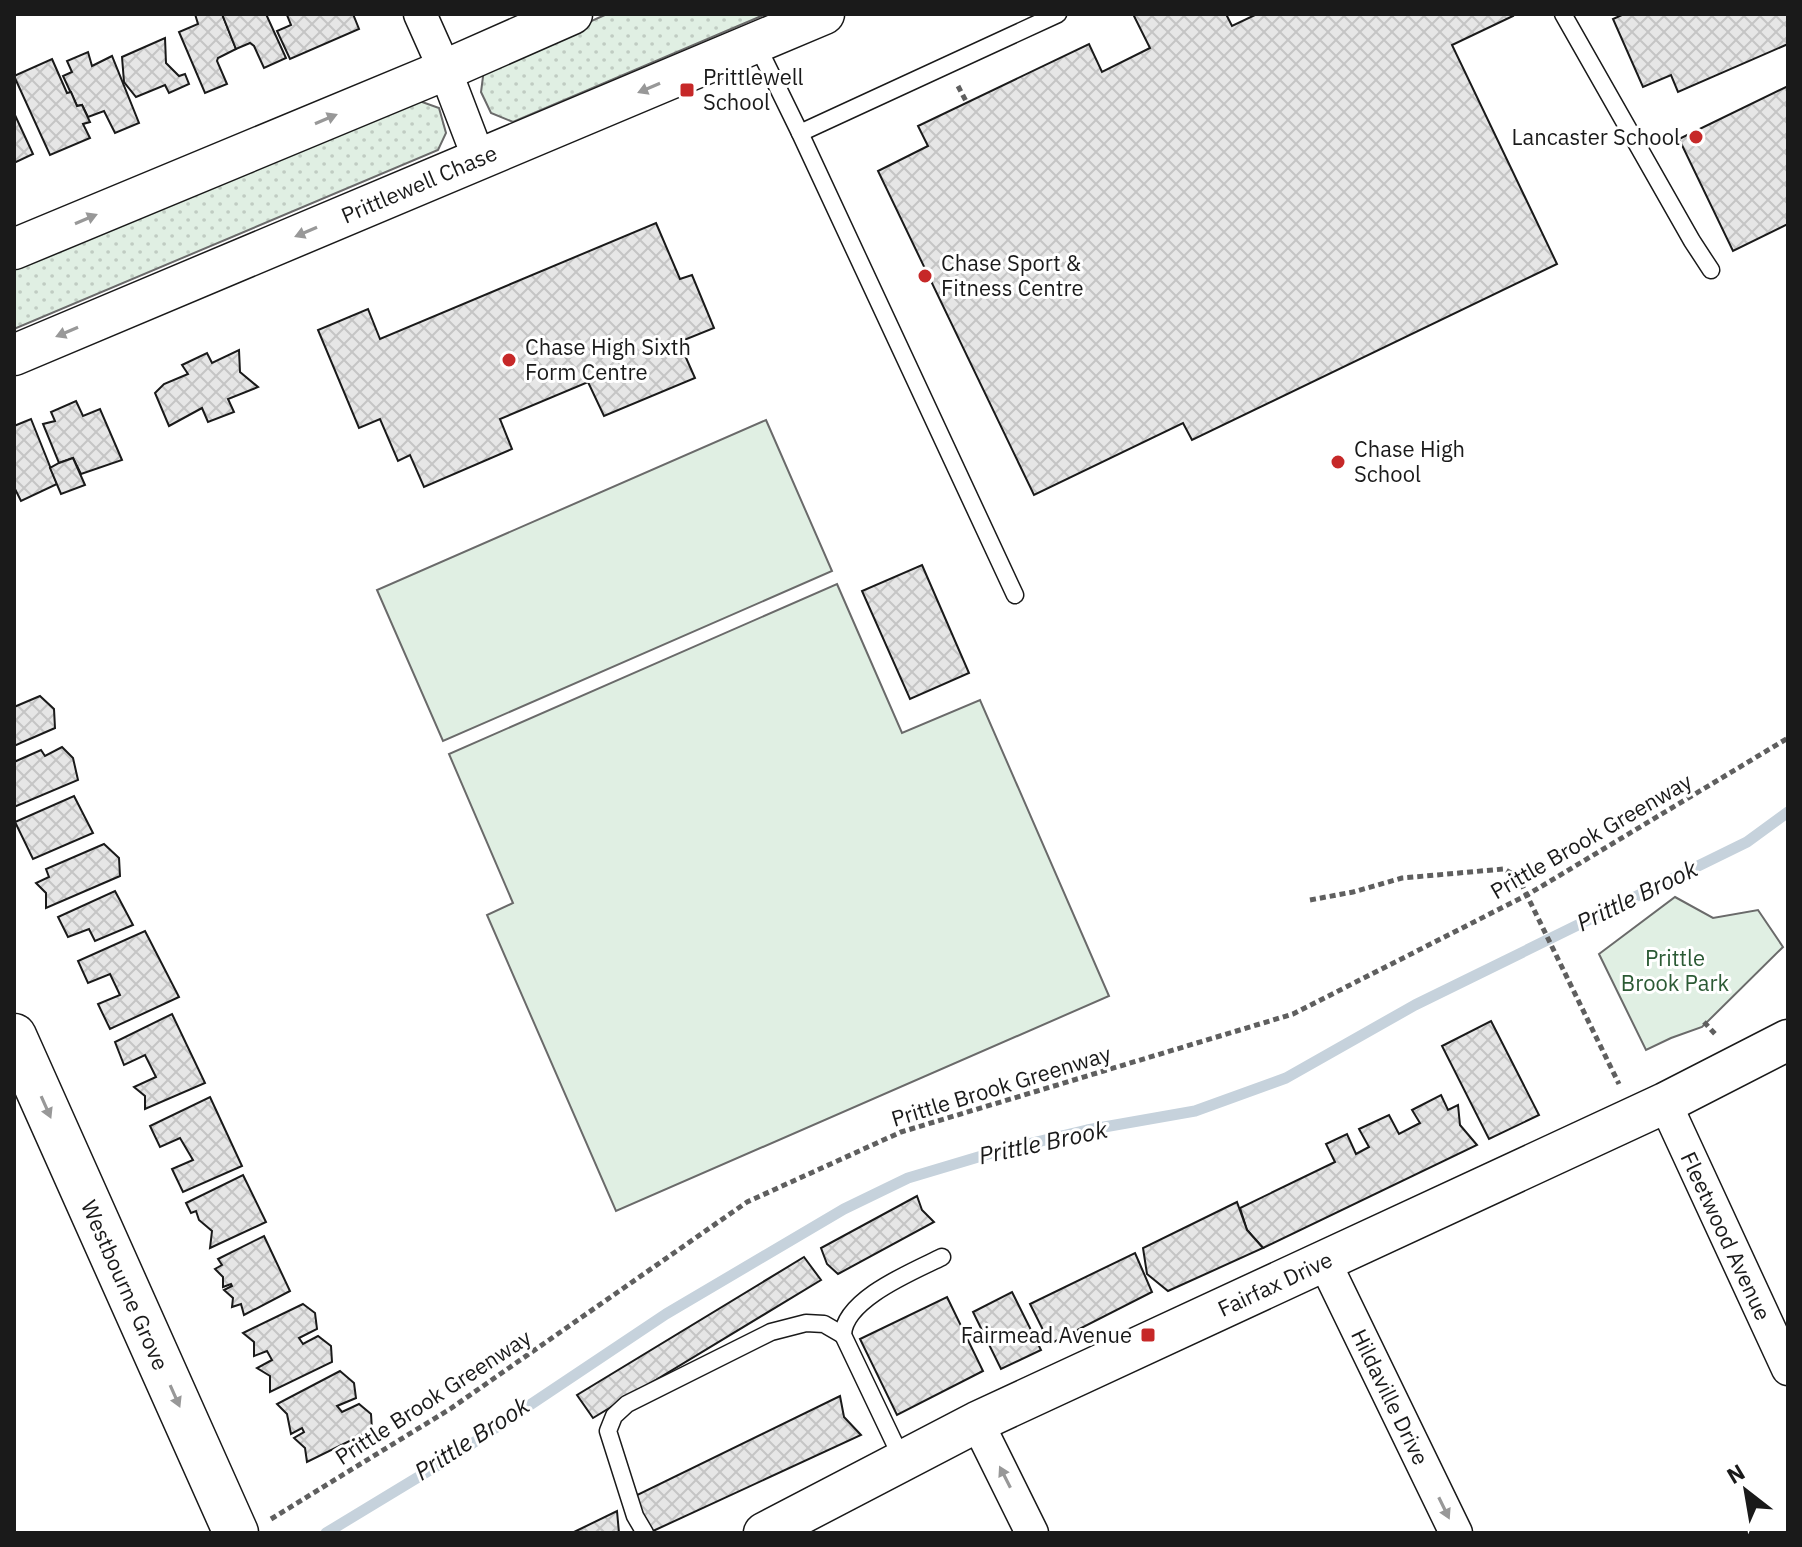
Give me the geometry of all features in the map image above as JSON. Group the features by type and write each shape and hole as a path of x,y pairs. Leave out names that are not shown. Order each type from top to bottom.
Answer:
{"main road":[{"name":"Westbourne Grove","path":"14,1036 252,1527"}],"street":[{"path":"420,14 479,159"},
{"path":"14,249 572,14"},
{"name":"Prittlewell Chase","path":"14,355 824,14"},
{"name":"Fairfax Drive","path":"764,1533 977,1422 1665,1103 1788,1040"},
{"name":"Fleetwood Avenue","path":"1665,1103 1788,1369"},
{"name":"Hildaville Drive","path":"1324,1261 1456,1533"},
{"path":"977,1422 1032,1533"}],"lane":[{"path":"800,133 1058,14"},
{"path":"1563,14 1711,270"},
{"path":"756,43 1015,595"},
{"path":"903,1461 843,1335 844,1325 864,1300 942,1257"},
{"path":"645,1533 635,1516 608,1431 614,1416 627,1404 771,1332 806,1323 824,1324 843,1335"}],"path":[{"name":"Prittle Brook Greenway","path":"252,1527 450,1409 747,1202 901,1132 1293,1014 1527,895 1788,738"},
{"path":"1310,900 1402,878 1504,869 1518,877 1619,1085"},
{"path":"1704,1022 1719,1039 1733,1068"}],"green space":[{"path":"607,14 766,14 513,122 491,113 481,92 484,69"},
{"path":"411,98 439,108 446,133 438,150 14,329 14,269"},
{"path":"766,420 832,571 443,741 377,590"},
{"path":"837,584 902,733 980,700 1109,996 616,1211 487,915 513,903 449,754"},
{"name":"Prittle Brook Park","path":"1675,897 1713,918 1758,910 1783,947 1702,1027 1646,1050 1599,954"}],"building":[{"path":"195,14 222,14 236,49 217,61 227,84 205,93 179,32 198,24"},
{"path":"222,14 266,14 286,58 264,68 250,43 236,49"},
{"path":"353,14 359,29 290,59 277,31 291,25 287,15"},
{"path":"1133,14 1226,14 1232,26 1257,14 1512,14 1452,45 1557,264 1192,440 1183,423 1034,495 878,171 928,146 918,126 1089,44 1102,72 1150,48"},
{"path":"1624,14 1788,14 1788,44 1678,92 1671,75 1643,87 1613,19"},
{"path":"165,38 166,63 179,76 185,74 189,84 169,93 165,85 136,97 124,82 122,57"},
{"path":"88,52 92,66 112,56 139,123 115,133 104,111 88,117 82,105 77,106 63,76 72,72 67,61"},
{"path":"52,59 67,93 71,92 77,106 82,105 90,122 83,124 90,138 50,155 14,76"},
{"path":"1788,86 1788,224 1733,251 1679,139"},
{"path":"14,113 33,154 14,163"},
{"name":"Chase High Sixth Form Centre","path":"656,223 680,279 692,275 714,328 679,342 695,378 604,416 588,382 500,419 512,449 424,487 410,455 398,461 380,419 359,428 318,330 368,309 380,339"},
{"path":"239,350 240,372 258,387 228,399 234,412 208,422 202,408 169,426 155,393 164,384 188,374 182,365 207,353 212,363"},
{"path":"76,401 83,416 100,409 122,460 81,474 73,458 59,463 43,424 55,421 51,412"},
{"path":"31,419 57,484 21,501 14,487 14,426"},
{"path":"73,458 85,485 61,494 50,468"},
{"path":"922,565 969,673 910,699 862,591"},
{"path":"40,696 54,709 55,728 14,746 14,707"},
{"path":"62,747 73,758 78,780 14,807 14,762 41,750 45,756"},
{"path":"74,796 93,833 33,859 15,822"},
{"path":"104,844 119,858 120,876 46,908 46,893 36,883 49,877 46,869"},
{"path":"115,891 133,925 95,941 89,929 68,937 58,917"},
{"path":"145,931 179,997 110,1029 98,1004 120,995 110,974 88,983 78,961"},
{"path":"172,1014 205,1083 145,1109 145,1096 134,1087 156,1077 145,1055 124,1065 115,1042"},
{"path":"1491,1021 1539,1115 1489,1139 1442,1046"},
{"path":"1441,1095 1448,1110 1458,1105 1460,1125 1477,1145 1263,1248 1247,1230 1240,1208 1335,1162 1326,1144 1347,1134 1356,1154 1369,1147 1359,1129 1389,1115 1399,1134 1420,1123 1412,1110"},
{"path":"210,1097 242,1166 183,1192 172,1169 193,1160 180,1138 160,1147 150,1126"},
{"path":"243,1175 266,1222 210,1248 212,1231 199,1220 196,1211 191,1213 186,1203"},
{"path":"917,1196 922,1210 934,1222 838,1274 827,1264 821,1248"},
{"path":"1237,1202 1247,1230 1263,1248 1168,1291 1147,1274 1143,1248"},
{"path":"264,1236 290,1291 244,1315 241,1304 232,1307 233,1298 224,1290 232,1286 223,1287 223,1277 215,1269 222,1265 218,1259"},
{"path":"1135,1253 1152,1292 1050,1344 1030,1304"},
{"path":"804,1257 821,1280 593,1418 577,1395"},
{"path":"1012,1292 1041,1350 1001,1369 973,1312"},
{"path":"947,1297 983,1371 897,1415 860,1339"},
{"path":"303,1304 315,1313 317,1329 299,1338 303,1344 318,1336 331,1346 332,1362 270,1392 270,1376 257,1368 272,1360 267,1351 254,1356 254,1342 243,1333"},
{"path":"340,1371 354,1383 356,1398 337,1406 342,1412 359,1404 371,1414 372,1430 307,1462 305,1448 294,1438 304,1432 302,1428 291,1434 287,1414 277,1404"},
{"path":"840,1396 844,1417 861,1435 653,1531 638,1515 635,1496"},
{"path":"617,1511 619,1533 572,1533"}],"waterway":[{"name":"Prittle Brook","path":"326,1533 458,1453 666,1314 844,1209 908,1178 995,1152 1087,1130 1195,1111 1286,1078 1415,1005 1747,842 1788,812"}],"place":[{"name":"Prittlewell School","path":"687,90"},
{"name":"Lancaster School","path":"1696,137"},
{"name":"Chase Sport & Fitness Centre","path":"925,276"},
{"name":"Chase High Sixth Form Centre","path":"509,360"},
{"name":"Chase High School","path":"1338,462"},
{"name":"Fairmead Avenue","path":"1148,1335"}]}
